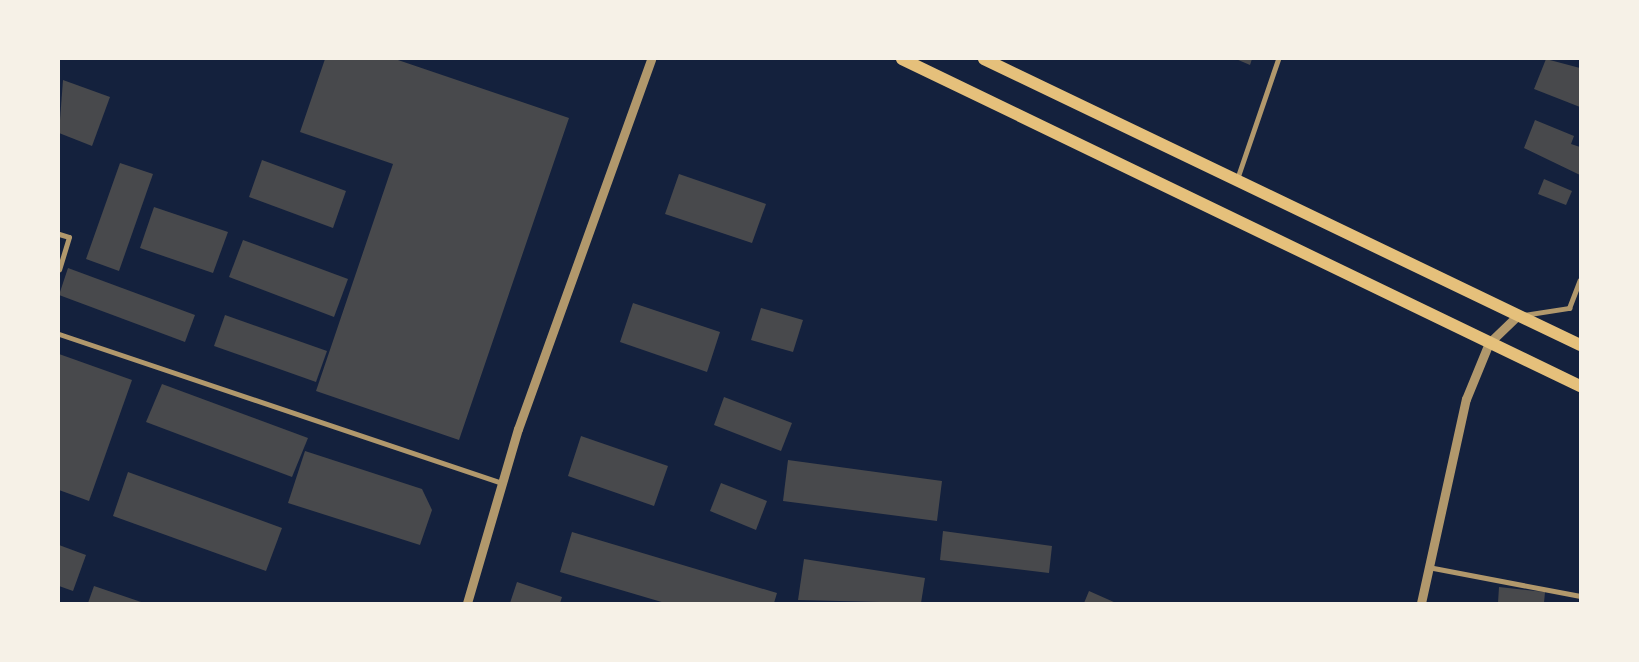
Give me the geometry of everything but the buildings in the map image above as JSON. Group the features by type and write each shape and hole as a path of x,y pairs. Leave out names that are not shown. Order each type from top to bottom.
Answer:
{"main road":[{"path":"902,59 1580,386"},
{"path":"984,59 1580,345"}],"street":[{"path":"467,603 502,483 651,59"},
{"path":"1237,179 1278,59"},
{"path":"59,234 69,237 59,270"},
{"path":"1421,603 1427,566 1466,399 1489,343 1517,316 1569,308 1580,280"},
{"path":"59,334 502,483"},
{"path":"1427,566 1580,596"}]}
